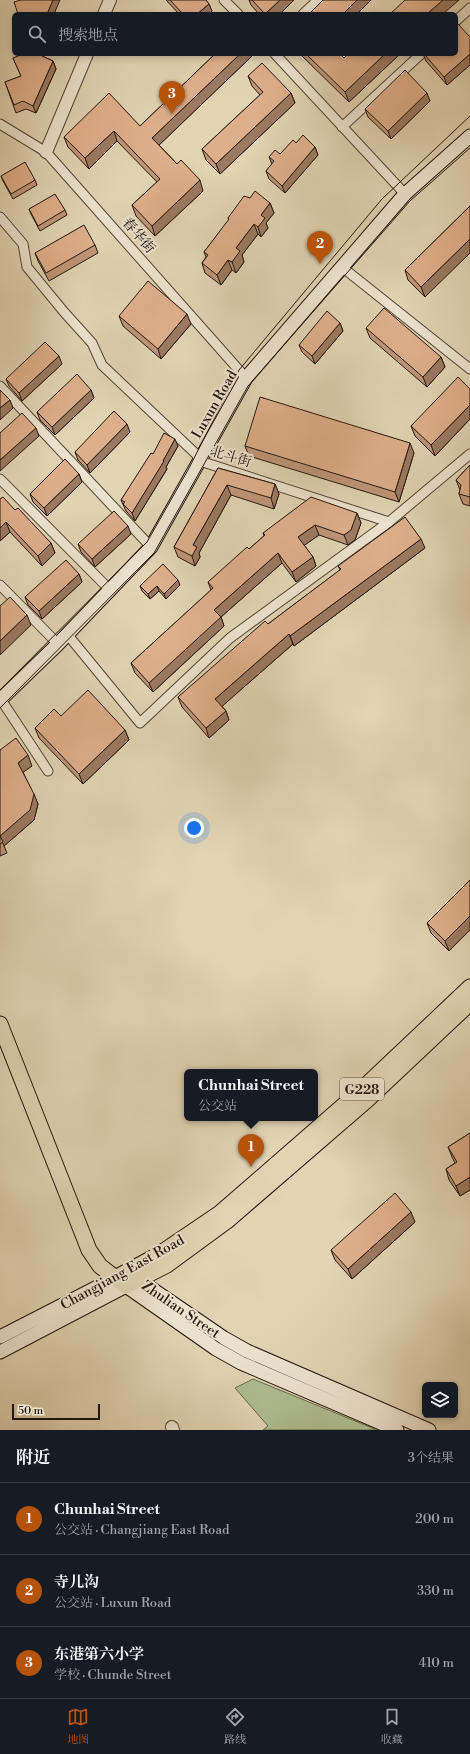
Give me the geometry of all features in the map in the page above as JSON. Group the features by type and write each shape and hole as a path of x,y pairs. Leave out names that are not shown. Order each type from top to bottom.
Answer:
{"highway":[{"name":"Changjiang East Road","path":"127,1281 158,1255 220,1213 359,1092 470,987"},
{"name":"Changjiang East Road","path":"127,1281 167,1265 227,1221 367,1100 470,1003"},
{"path":"0,1024 89,1250 100,1266 127,1281"}],"main road":[{"name":"Luxun Road","path":"0,699 58,644 151,547 246,378 405,194 470,136"},
{"name":"Changjiang East Road","path":"0,1337 127,1281"},
{"name":"Changjiang East Road","path":"0,1352 127,1281"},
{"name":"Zhulian Street","path":"127,1281 216,1349 241,1362 397,1430"},
{"name":"Zhulian Street","path":"127,1281 247,1351 429,1430"}],"street":[{"path":"105,12 110,0"},
{"path":"224,0 236,12"},
{"path":"305,12 318,0"},
{"path":"458,19 470,8"},
{"path":"46,152 86,56"},
{"path":"277,56 405,194"},
{"path":"342,127 419,56"},
{"name":"春华街","path":"0,124 46,152 246,378"},
{"name":"北斗街","path":"0,217 23,244 27,267 92,343 102,365 196,454 200,461 389,522"},
{"path":"342,267 470,369"},
{"path":"0,386 151,547"},
{"path":"67,634 140,722 230,638 389,522 470,454"},
{"path":"0,479 110,590"},
{"path":"0,585 58,644"},
{"path":"0,699 48,771"}],"green space":[{"path":"253,1379 377,1430 263,1430 268,1426 235,1388"}],"building":[{"path":"21,0 53,0 48,12 17,12 14,2"},
{"path":"170,0 206,0 209,4 199,12 181,12"},
{"path":"252,0 280,0 267,12 263,12"},
{"path":"323,0 357,0 345,12 311,12"},
{"path":"405,0 443,0 429,12 392,12"},
{"path":"458,24 470,37 470,54 444,77 426,56 458,56"},
{"path":"18,56 42,56 53,61 33,106 23,101 14,105 5,82 21,76 13,58"},
{"path":"213,56 238,56 152,138 177,164 181,160 200,180 152,226 132,205 160,179 114,131 85,158 64,137 109,93 140,126"},
{"path":"308,56 342,56 344,58 346,56 383,56 345,92"},
{"path":"262,63 291,93 216,164 202,149 263,92 248,76"},
{"path":"405,70 427,93 388,131 365,109"},
{"path":"303,135 315,147 282,186 266,171 274,161 269,157 275,150 280,154 293,140 296,143"},
{"path":"25,162 35,180 11,194 1,176"},
{"path":"255,191 270,203 261,215 265,218 258,227 254,224 236,248 240,251 232,262 228,260 217,275 202,263 208,255 204,252 244,196 250,198"},
{"path":"55,194 65,210 38,226 29,209"},
{"path":"470,206 470,239 421,287 405,270"},
{"path":"84,225 95,245 46,273 35,253"},
{"path":"148,281 187,314 158,349 119,316"},
{"path":"384,308 441,357 423,377 366,328"},
{"path":"327,311 340,323 312,356 299,345"},
{"path":"45,342 59,356 19,393 6,379"},
{"path":"77,374 91,390 52,427 37,412"},
{"path":"458,377 470,389 470,405 431,445 411,426"},
{"path":"0,390 10,400 0,408"},
{"path":"260,397 410,443 395,492 245,446"},
{"path":"114,411 127,424 87,465 75,452"},
{"path":"22,413 36,428 0,460 0,433"},
{"path":"164,433 175,439 164,461 132,513 123,504 125,502 121,500 151,453 153,454"},
{"path":"65,459 79,474 44,508 30,494"},
{"path":"470,465 470,497 459,494 461,485 456,480"},
{"path":"218,468 275,484 271,498 227,485 193,545 197,547 192,556 174,547"},
{"path":"3,497 15,510 18,508 51,543 38,556 6,522 0,528 0,499"},
{"path":"311,497 357,513 351,530 344,535 315,525 298,537 313,557 292,572 278,553 214,610 221,617 149,683 131,663 213,588 208,582 247,547 249,549 265,535 263,533"},
{"path":"114,511 128,526 92,559 78,544"},
{"path":"405,517 421,539 290,636 289,634 215,699 226,711 206,728 178,697 265,621 268,624 341,569 338,566"},
{"path":"66,560 79,574 39,611 25,597"},
{"path":"163,564 178,580 164,594 157,586 148,594 140,586"},
{"path":"10,597 27,615 0,641 0,606"},
{"path":"88,690 125,730 79,774 35,728 54,709 61,716"},
{"path":"16,738 28,755 18,763 34,794 30,810 0,836 0,750"},
{"path":"0,836 3,842 0,844"},
{"path":"470,880 470,916 445,941 427,923"},
{"path":"470,1133 470,1177 456,1186 446,1169 457,1162 448,1147"},
{"path":"395,1193 411,1212 348,1269 331,1250"}],"tram line":[{"path":"0,690 147,542 188,470 239,370 382,199 470,116"},
{"path":"0,708 154,553 248,386 410,201 470,148"}],"place":[{"name":"东港第六小学","path":"172,114"},
{"name":"寺儿沟","path":"320,264"},
{"name":"Chunhai Street","path":"251,1167"}]}
